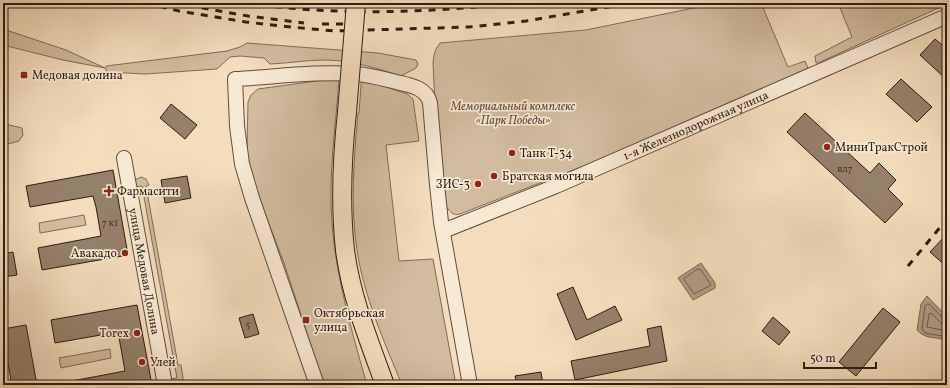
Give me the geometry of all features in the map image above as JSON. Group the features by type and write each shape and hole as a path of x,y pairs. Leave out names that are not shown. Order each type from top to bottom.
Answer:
{"main road":[{"path":"356,3 346,112 342,182 342,218 345,251 351,281 361,319 385,385"}],"street":[{"name":"1-я Железнодорожная улица","path":"443,231 551,189 947,16"},
{"path":"317,385 252,198 242,164 237,126 235,79 330,73 358,74 404,84 424,92 428,96 430,103 437,185 443,231 470,385"},
{"name":"улица Медовая Долина","path":"124,158 166,385"}],"green space":[{"name":"Мемориальный комплекс «Парк Победы»","path":"718,3 761,3 788,67 805,61 808,68 622,151 460,214 454,214 449,210 446,206 435,103 433,63 436,49 440,43 586,30"},
{"path":"838,3 947,4 816,63 815,56 852,37"},
{"path":"3,29 66,50 105,68 63,60 3,45"},
{"path":"247,43 378,53 416,60 418,64 416,68 401,76 364,65 341,61 314,60 270,64 264,58 240,56 230,57 217,69 145,74 106,72 106,66 227,51"},
{"path":"362,72 378,84 407,94 413,99 419,141 386,145 399,261 433,259 456,385 402,385 364,285 357,250 353,199 354,164"},
{"path":"339,78 331,186 332,223 341,284 350,325 367,385 324,385 284,263 256,190 250,169 247,150 248,102 251,95 258,89"},
{"path":"5,124 22,128 23,135 19,141 8,144"},
{"path":"141,177 146,179 149,185 146,186 178,365 181,365 184,385 172,385 169,379 177,378 142,186 134,187 135,180"},
{"path":"84,215 86,225 40,233 39,223"},
{"path":"110,349 111,358 61,368 59,358"}],"water":[{"path":"701,263 715,283 715,288 693,300 678,278"},
{"path":"927,296 947,317 947,343 944,340 925,336 917,330 921,304"}],"building":[{"path":"935,39 947,49 947,80 920,55"},
{"path":"901,79 932,107 917,122 886,94"},
{"path":"171,104 197,125 185,139 160,118"},
{"path":"805,113 870,173 879,163 896,180 888,189 903,204 885,223 787,132"},
{"path":"113,170 128,255 42,270 38,248 101,236 96,207 93,196 30,207 26,186"},
{"path":"187,176 191,198 165,203 161,180"},
{"path":"947,234 947,267 930,252"},
{"path":"13,252 17,275 3,277 3,254"},
{"path":"573,287 587,320 615,306 622,320 576,340 557,294"},
{"path":"137,305 152,385 73,385 72,381 125,371 118,332 55,343 51,320"},
{"path":"883,308 900,322 856,376 839,362"},
{"path":"253,314 259,334 245,338 239,318"},
{"path":"773,317 790,332 779,345 762,331"},
{"path":"26,325 37,385 12,385 3,337 3,329"},
{"path":"661,326 667,361 575,380 571,361 650,346 647,329"},
{"path":"541,372 543,385 517,385 515,376"}],"railway":[{"path":"146,3 179,11 246,22 335,31 469,27 526,21 631,3"},
{"path":"174,3 248,16 304,23"},
{"path":"247,3 313,10 381,12 449,9 515,3"},
{"path":"316,3 373,5 430,3"},
{"path":"577,7 595,3"},
{"path":"322,24 360,24"},
{"path":"908,266 947,219"}],"place":[{"name":"Медовая долина","path":"24,75"},
{"name":"МиниТракСтрой","path":"827,147"},
{"name":"Танк Т-34","path":"512,153"},
{"name":"Братская могила","path":"494,176"},
{"name":"ЗИС-3","path":"478,184"},
{"name":"Фармасити","path":"109,191"},
{"name":"Авакадо","path":"125,253"},
{"name":"Октябрьская улица","path":"306,320"},
{"name":"Torex","path":"137,333"},
{"name":"Улей","path":"142,362"}]}
